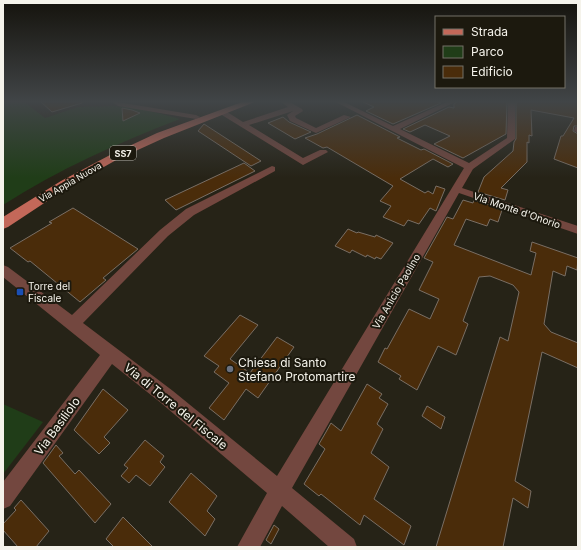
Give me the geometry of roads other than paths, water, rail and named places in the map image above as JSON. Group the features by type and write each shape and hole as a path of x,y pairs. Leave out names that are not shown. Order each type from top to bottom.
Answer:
{"main road":[{"name":"Via Appia Nuova","path":"3,213 66,173 95,158 172,127"},
{"name":"Via Appia Nuova","path":"3,224 55,190 102,163 153,139 184,127"}],"street":[{"path":"245,127 303,162 323,152"},
{"path":"307,127 316,131 326,127"},
{"path":"388,127 469,167"},
{"path":"393,129 398,127"},
{"name":"Via Anicio Paolino","path":"248,547 469,167 511,139 511,127"},
{"path":"74,324 164,233 190,212 272,169"},
{"name":"Via Monte d'Onorio","path":"456,189 578,230"},
{"name":"Via di Torre del Fiscale","path":"3,270 167,397 346,547"},
{"name":"Via Basiliolo","path":"3,499 110,353"}],"place":[{"name":"Torre del Fiscale","path":"20,292"},
{"name":"Chiesa di Santo Stefano Protomartire","path":"230,369"}]}
